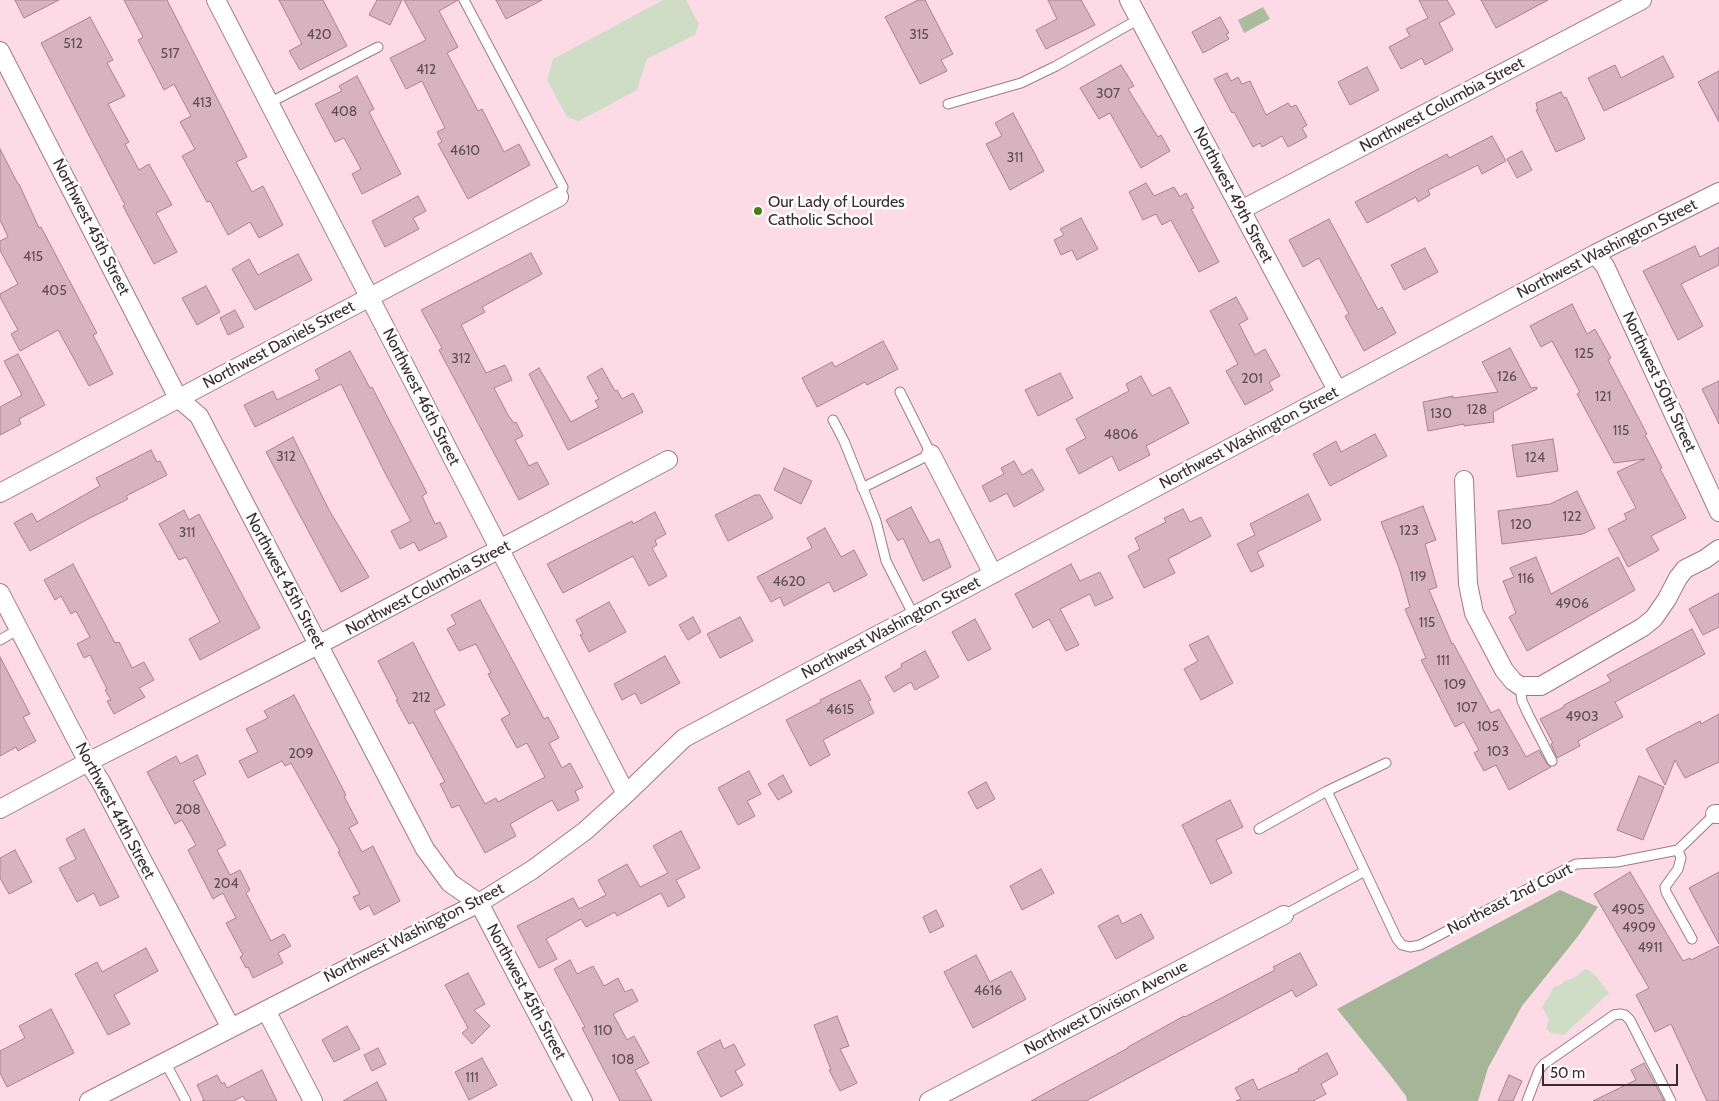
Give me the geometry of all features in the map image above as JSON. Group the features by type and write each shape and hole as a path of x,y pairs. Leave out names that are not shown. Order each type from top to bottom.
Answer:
{"street":[{"name":"Northwest 46th Street","path":"216,0 626,794"},
{"name":"Northwest 49th Street","path":"1129,0 1337,390"},
{"name":"Northwest Columbia Street","path":"1241,210 1642,0"},
{"name":"Northwest 45th Street","path":"0,51 178,398 199,416 425,849 450,883 479,903 583,1101"},
{"name":"Northwest Washington Street","path":"89,1101 479,903 532,870 585,831 684,738 1337,390 1595,254 1719,192"},
{"name":"Northwest Daniels Street","path":"0,493 559,197"},
{"name":"Northwest 50th Street","path":"1595,254 1605,266 1719,512"},
{"path":"931,454 993,574"},
{"name":"Northwest Columbia Street","path":"0,809 500,550 668,460"},
{"path":"1464,480 1468,584 1474,613 1504,670 1512,681 1520,686 1541,686 1644,627 1654,618 1685,569 1705,559 1719,549"},
{"name":"Northwest 44th Street","path":"0,593 88,762 101,782 231,1028"},
{"name":"Northwest Division Avenue","path":"929,1101 1284,915"},
{"path":"266,1010 314,1101"}],"lane":[{"path":"464,0 563,187 559,197"},
{"path":"948,104 1022,83 1139,19"},
{"path":"269,103 378,47"},
{"path":"862,488 931,454 900,392"},
{"path":"834,420 876,521 886,561 914,616"},
{"path":"0,640 19,630"},
{"path":"1520,686 1522,701 1552,761"},
{"path":"1259,828 1327,791 1386,763"},
{"path":"1284,915 1365,871 1327,791"},
{"path":"1692,939 1665,887 1678,869 1681,858 1678,850 1717,814"},
{"name":"Northeast 2nd Court","path":"1365,871 1397,939 1402,945 1410,947 1420,945 1436,937 1576,864 1617,862 1678,850"},
{"path":"1527,1101 1539,1070 1544,1064 1614,1015 1622,1014 1630,1020 1671,1101"},
{"path":"165,1062 186,1101"}],"shaded area":[{"path":"663,0 686,0 699,24 695,35 647,59 637,90 579,121 567,117 547,80 553,59"},
{"path":"1263,7 1270,19 1244,33 1238,20"},
{"path":"1560,890 1598,907 1579,935 1522,1006 1488,1068 1478,1101 1407,1101 1406,1096 1337,1009"},
{"path":"1585,969 1596,976 1609,993 1564,1035 1551,1033 1546,1029 1549,1019 1542,1007 1554,987 1574,978"}],"building":[{"path":"15,0 59,0 24,18"},
{"path":"124,0 167,0 247,157 236,162 252,192 263,186 283,225 259,238 250,222 228,235 210,201 207,202 182,156 195,149 180,122 191,116 174,84 164,90 138,40 143,37"},
{"path":"279,0 323,0 347,46 300,70 289,51 302,44"},
{"path":"377,0 402,0 390,25 369,15"},
{"path":"404,0 458,0 439,11 458,47 447,53 478,111 482,109 504,152 519,144 530,165 468,199 438,144 442,142 437,132 445,128 422,81 406,89 390,58 426,40"},
{"path":"496,0 542,0 506,19"},
{"path":"918,0 925,0 953,54 941,60 947,71 920,84 885,17"},
{"path":"1048,0 1081,0 1095,25 1046,49 1036,30 1057,19"},
{"path":"1419,0 1447,0 1455,14 1439,23 1453,50 1425,65 1422,58 1401,69 1389,47 1410,36 1406,29 1428,18"},
{"path":"1481,0 1548,0 1496,28"},
{"path":"90,17 113,60 107,63 125,96 108,104 129,142 125,144 139,170 149,164 172,205 156,213 177,252 154,264 41,43"},
{"path":"1220,17 1229,33 1226,34 1229,39 1203,53 1192,32"},
{"path":"1663,56 1674,77 1604,111 1588,78 1615,65 1621,78"},
{"path":"1121,65 1134,86 1128,89 1158,137 1161,135 1170,151 1141,168 1110,113 1099,119 1080,88"},
{"path":"1367,67 1379,90 1350,105 1338,82"},
{"path":"1719,71 1719,122 1698,82"},
{"path":"1227,73 1231,81 1238,77 1242,84 1250,81 1266,115 1288,103 1291,107 1296,105 1307,125 1302,128 1307,137 1288,147 1282,136 1262,147 1260,143 1253,147 1214,79"},
{"path":"357,76 374,109 369,112 401,174 362,194 352,174 361,169 344,138 335,142 315,104 342,91 339,86"},
{"path":"1561,92 1564,98 1566,97 1585,139 1556,152 1536,110 1538,110 1536,103"},
{"path":"1013,113 1044,171 1010,190 986,144 1002,136 995,123"},
{"path":"1492,136 1506,161 1482,174 1478,165 1428,190 1430,195 1418,202 1416,197 1367,223 1355,202 1447,154 1449,158"},
{"path":"0,149 19,184 39,228 41,227 97,333 93,335 113,374 89,386 58,330 20,351 11,334 18,330 0,294 18,284 0,250 0,241 8,237 0,220"},
{"path":"1522,151 1532,170 1517,178 1507,159"},
{"path":"1146,183 1154,196 1174,187 1180,197 1186,193 1194,208 1191,209 1219,262 1199,272 1171,220 1162,225 1156,214 1143,220 1129,192"},
{"path":"418,196 426,211 413,218 419,229 385,247 372,221"},
{"path":"1081,218 1098,249 1077,260 1072,250 1061,255 1054,240 1064,235 1060,229"},
{"path":"1329,219 1378,310 1382,307 1396,333 1364,351 1345,316 1349,314 1319,258 1303,267 1289,240"},
{"path":"1695,246 1700,257 1719,247 1719,265 1681,284 1703,326 1678,340 1643,271"},
{"path":"1425,248 1438,272 1404,290 1391,265"},
{"path":"531,253 542,274 482,307 485,312 461,325 486,373 505,365 512,380 494,388 508,415 514,423 516,422 523,436 515,440 529,466 537,462 549,484 519,500 439,350 442,348 421,310"},
{"path":"298,254 312,280 255,310 232,269 249,259 258,275"},
{"path":"206,286 220,312 197,325 182,298"},
{"path":"1236,297 1248,319 1239,324 1255,355 1265,349 1280,376 1269,382 1273,390 1245,405 1226,371 1238,364 1210,311"},
{"path":"1572,304 1587,334 1595,329 1611,358 1608,360 1647,434 1645,435 1662,468 1660,469 1686,518 1651,536 1659,550 1628,567 1608,529 1627,519 1624,514 1636,508 1617,472 1645,459 1614,463 1577,394 1580,392 1552,341 1541,347 1530,326"},
{"path":"235,310 244,327 228,335 220,318"},
{"path":"883,341 898,369 867,385 865,382 817,407 802,378 832,362 835,367"},
{"path":"1510,348 1531,388 1537,387 1537,389 1493,412 1494,422 1464,426 1464,424 1428,431 1423,402 1453,396 1453,398 1498,392 1482,362"},
{"path":"350,351 370,388 372,387 427,493 422,496 435,524 440,522 447,537 419,551 414,542 400,549 391,531 411,521 341,384 255,427 244,405 273,391 277,400 320,379 315,370"},
{"path":"18,354 45,405 19,419 21,424 0,435 0,407 22,395 4,361"},
{"path":"539,368 571,422 599,407 595,401 599,399 587,377 602,368 615,391 617,390 622,399 633,393 643,412 568,450 529,374"},
{"path":"1060,373 1073,398 1038,416 1025,390"},
{"path":"1141,376 1152,396 1170,387 1189,423 1146,446 1150,455 1119,471 1112,456 1079,474 1066,449 1086,438 1076,419 1129,391 1126,384"},
{"path":"1719,381 1719,424 1702,389"},
{"path":"1375,434 1387,456 1330,486 1313,454 1336,441 1341,452"},
{"path":"293,437 329,510 369,577 341,592 266,452"},
{"path":"1553,439 1558,471 1517,477 1512,445"},
{"path":"151,450 157,462 160,461 167,475 126,496 128,499 30,551 14,523 32,513 37,522 100,486 96,478"},
{"path":"1014,461 1022,475 1032,469 1044,490 1014,507 1007,493 990,502 982,486 1004,474 1001,468"},
{"path":"784,468 812,481 801,504 774,490"},
{"path":"1577,491 1595,528 1583,534 1502,544 1498,511 1550,504"},
{"path":"1308,494 1321,520 1257,552 1264,566 1251,572 1237,544 1255,535 1250,524"},
{"path":"755,495 760,495 773,518 728,541 715,515"},
{"path":"1423,506 1436,540 1425,544 1437,587 1429,590 1452,644 1491,713 1499,709 1526,757 1539,750 1547,764 1551,767 1509,790 1496,765 1484,771 1474,753 1479,750 1464,722 1455,727 1421,660 1426,658 1405,609 1410,607 1399,568 1381,522"},
{"path":"911,507 930,543 939,539 951,567 923,581 903,538 898,541 886,520"},
{"path":"1183,509 1190,522 1201,517 1211,536 1168,559 1175,573 1144,588 1128,556 1140,549 1135,538 1166,522 1164,518"},
{"path":"184,510 189,520 199,514 260,628 200,660 189,639 220,622 186,557 179,560 159,524"},
{"path":"655,512 666,534 655,540 657,545 652,548 667,576 649,586 633,556 563,593 547,564 632,521 633,524"},
{"path":"825,528 841,557 854,550 867,575 834,592 829,582 784,606 780,597 771,602 757,577 812,548 807,538"},
{"path":"1536,557 1551,594 1618,557 1635,590 1527,651 1509,617 1516,613 1503,581 1514,577 1510,568"},
{"path":"73,564 115,643 119,642 132,668 144,662 154,680 139,688 145,697 114,714 107,701 111,700 105,690 107,689 90,655 84,658 77,644 90,637 76,611 71,614 61,596 55,600 44,580"},
{"path":"1071,564 1080,581 1100,572 1113,598 1095,606 1090,594 1060,609 1079,645 1066,651 1049,619 1033,628 1015,594"},
{"path":"1719,593 1719,627 1703,635 1689,609"},
{"path":"480,600 544,719 548,717 559,738 549,743 562,768 570,763 583,787 575,791 579,800 558,811 552,800 510,824 516,836 485,853 459,805 452,808 440,784 445,782 413,722 409,724 378,661 413,642 445,705 434,711 485,804 496,798 498,802 545,777 527,743 517,748 501,719 510,714 488,674 491,673 476,644 459,651 447,629 456,624 451,615"},
{"path":"609,602 626,632 589,652 580,635 583,634 576,620"},
{"path":"693,617 701,632 688,640 679,625"},
{"path":"740,617 753,641 720,658 707,634"},
{"path":"975,619 991,649 968,661 952,632"},
{"path":"1692,629 1705,654 1615,702 1623,717 1578,741 1580,746 1557,758 1551,744 1553,743 1540,719 1611,681 1607,675"},
{"path":"1208,636 1233,683 1201,700 1184,669 1198,661 1189,645"},
{"path":"925,651 939,677 915,690 911,682 894,692 885,677 902,667 901,664"},
{"path":"665,656 680,683 641,704 635,693 622,700 614,684"},
{"path":"0,657 30,714 23,717 36,741 18,751 16,747 0,756"},
{"path":"860,680 871,700 868,701 874,713 823,740 830,755 810,766 786,720"},
{"path":"294,695 346,795 344,796 358,823 349,828 362,852 373,846 400,901 374,915 369,905 360,910 353,897 360,894 338,852 340,851 291,763 285,766 282,761 248,778 239,761 258,752 246,729 268,718 264,711"},
{"path":"1719,714 1719,762 1685,778 1675,760 1665,785 1646,749 1700,721 1701,724"},
{"path":"197,755 206,774 193,781 226,845 217,850 230,875 240,870 250,890 246,893 271,941 284,934 291,946 278,953 283,963 253,978 248,967 246,968 240,957 243,955 226,923 236,918 223,893 213,899 188,850 196,845 182,820 175,824 147,772 176,756 180,764"},
{"path":"749,771 761,794 747,801 755,816 738,825 718,788"},
{"path":"783,775 792,792 778,800 768,784"},
{"path":"1639,776 1664,787 1643,840 1617,830"},
{"path":"986,782 995,799 977,809 968,792"},
{"path":"1230,800 1243,827 1216,840 1232,873 1211,884 1182,825"},
{"path":"84,829 119,897 100,906 94,893 77,902 59,868 76,859 66,839"},
{"path":"681,831 700,868 676,880 685,897 668,907 661,893 617,916 615,912 586,927 581,919 546,939 557,959 539,968 517,926 573,898 579,909 606,895 598,880 627,864 640,887 668,873 653,846"},
{"path":"15,850 32,882 9,894 0,878 0,858"},
{"path":"1041,869 1054,893 1022,910 1010,886"},
{"path":"1630,872 1683,961 1690,958 1691,960 1719,946 1719,1101 1707,1101 1671,1024 1655,1032 1636,995 1649,988 1594,894"},
{"path":"1719,872 1719,944 1689,888"},
{"path":"936,910 944,926 930,933 923,917"},
{"path":"1141,914 1154,938 1116,959 1098,926 1118,915 1122,924"},
{"path":"146,948 158,971 114,995 130,1024 108,1035 75,974 97,962 102,972"},
{"path":"1300,953 1317,985 1296,997 1292,990 1086,1101 1031,1101 1184,1016 1275,970 1273,967"},
{"path":"976,955 990,982 1011,971 1026,999 973,1028 944,972"},
{"path":"570,960 577,974 593,966 604,986 618,978 625,992 632,989 638,1001 613,1014 627,1040 634,1036 649,1063 635,1070 652,1101 620,1101 582,1028 585,1027 554,969"},
{"path":"468,973 485,1004 474,1010 490,1026 472,1044 462,1033 468,1028 445,985"},
{"path":"51,1009 74,1053 7,1087 0,1073 0,1051 25,1038 19,1026"},
{"path":"837,1016 849,1046 840,1049 857,1083 840,1091 829,1070 831,1070 814,1025"},
{"path":"347,1026 360,1049 334,1062 322,1040"},
{"path":"720,1040 724,1049 734,1044 745,1065 735,1071 743,1085 721,1097 697,1052"},
{"path":"378,1048 386,1064 372,1071 364,1055"},
{"path":"1327,1053 1338,1074 1321,1084 1326,1094 1313,1101 1236,1101 1241,1099 1235,1088 1253,1079 1258,1090 1299,1071 1298,1069"},
{"path":"482,1058 497,1085 469,1100 455,1072"},
{"path":"1644,1063 1664,1101 1593,1101 1636,1080 1631,1070"},
{"path":"262,1070 277,1101 246,1101 243,1096 234,1101 202,1101 204,1100 197,1085 217,1075 222,1084 224,1082 227,1088"},
{"path":"1509,1075 1522,1081 1513,1101 1498,1101"},
{"path":"377,1082 387,1101 343,1101"}],"place":[{"name":"Our Lady of Lourdes Catholic School","path":"758,211"}]}
